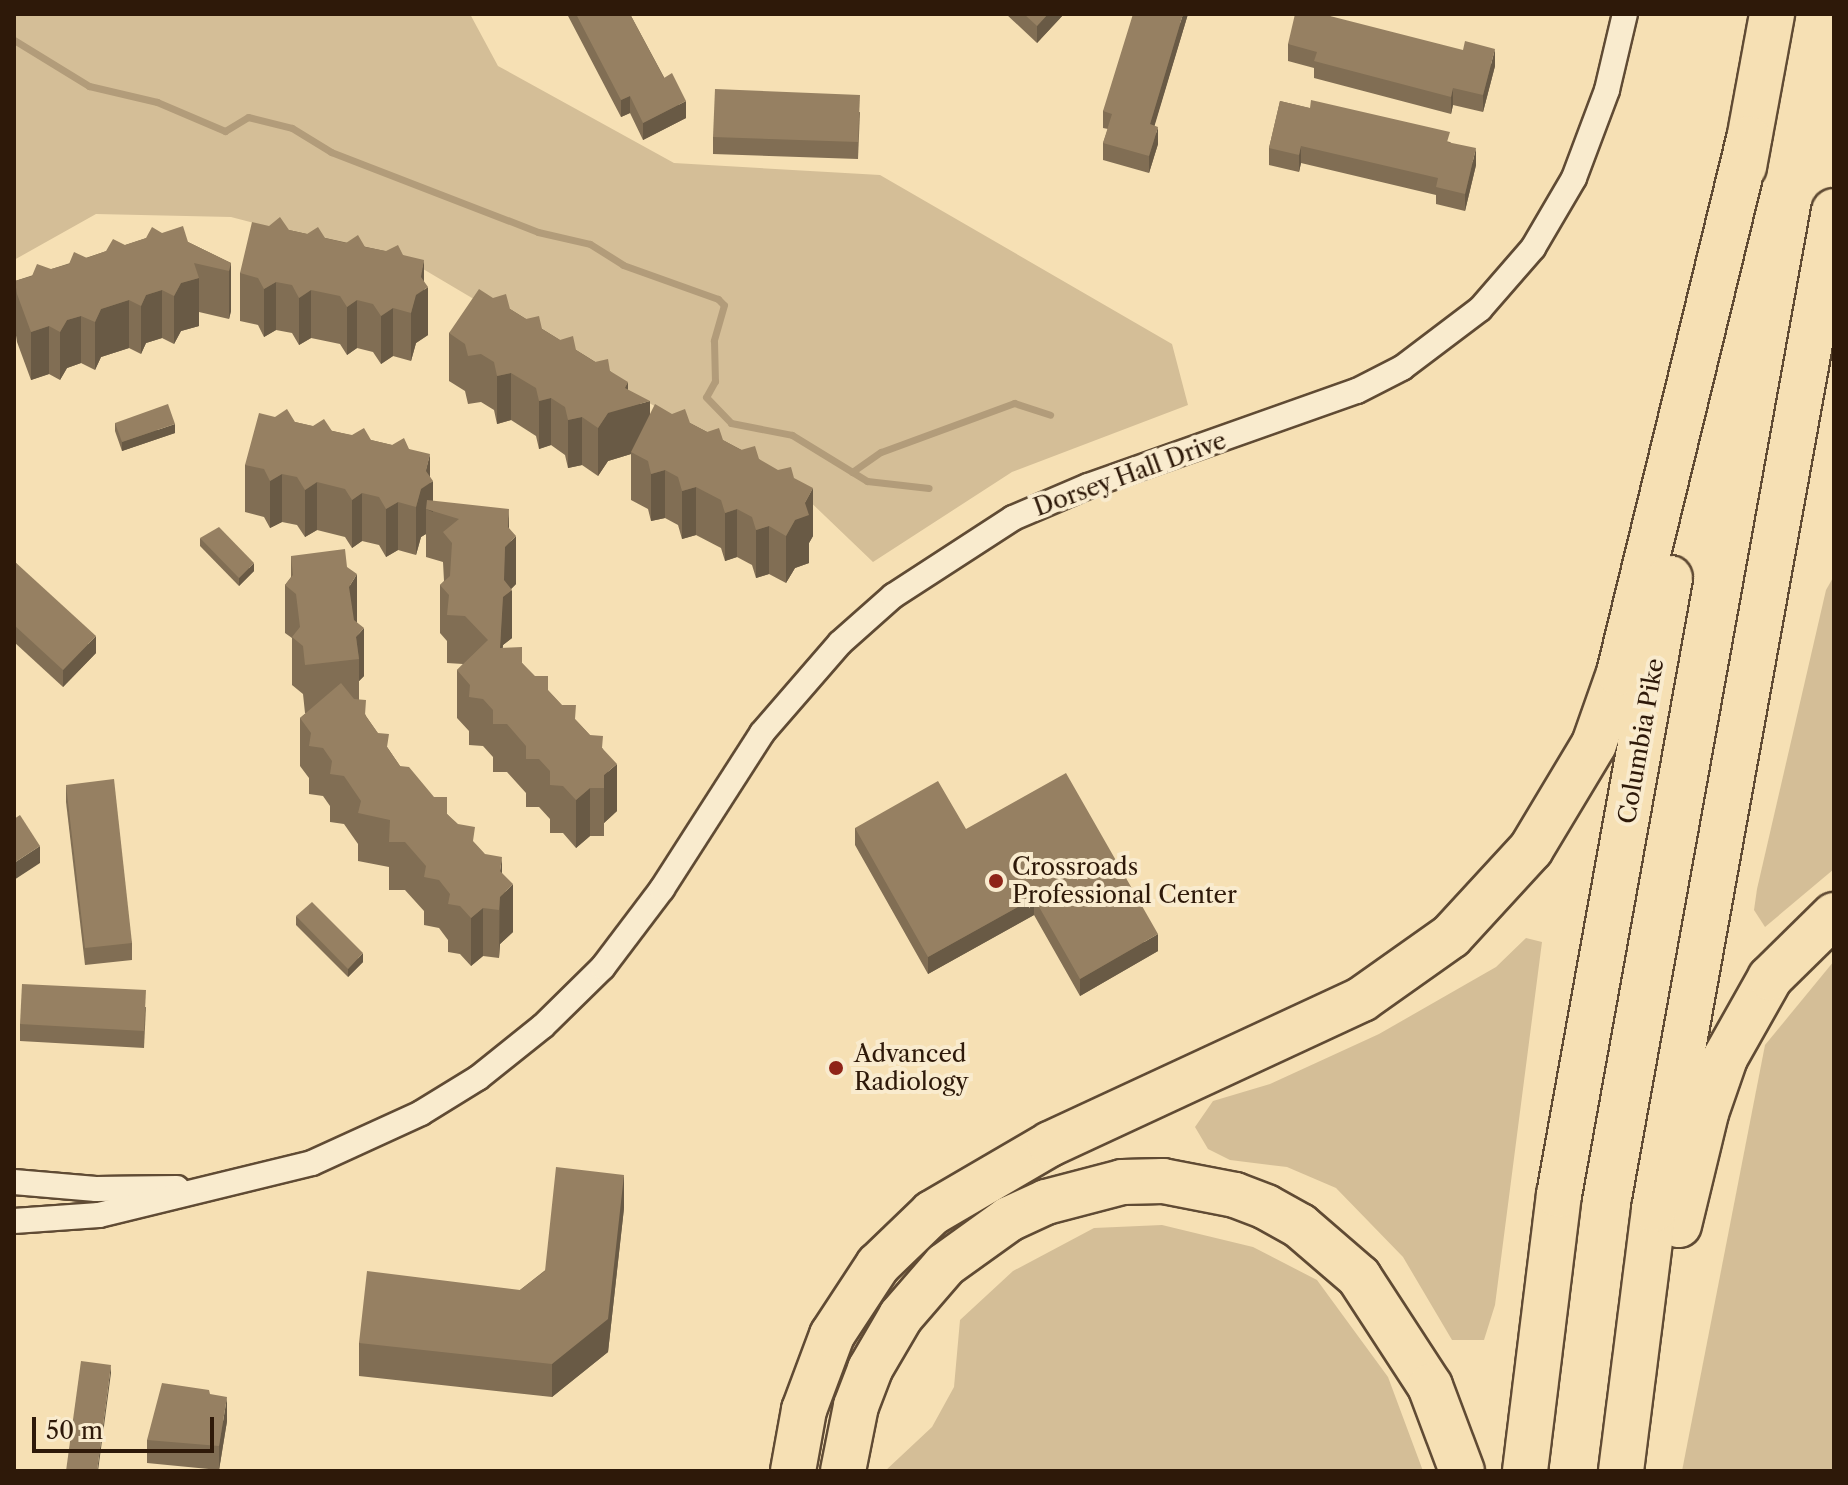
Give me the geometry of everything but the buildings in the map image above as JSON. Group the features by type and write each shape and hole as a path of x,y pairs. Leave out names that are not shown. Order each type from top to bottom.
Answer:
{"highway":[{"name":"Columbia Pike","path":"1525,1471 1559,1195 1772,14"},
{"path":"793,1471 804,1410 832,1335 878,1265 932,1213 1050,1144 1362,999 1451,936 1531,849 1594,744 1619,673 1749,139"},
{"path":"1623,1456 1654,1209 1834,211"},
{"path":"1623,1456 1706,1113 1725,1058 1770,978 1834,915"},
{"path":"843,1471 856,1406 870,1369 901,1316 945,1265 1009,1219 1046,1202 1122,1182 1163,1181 1235,1195 1266,1207 1300,1226 1359,1277 1430,1386 1462,1471"}],"street":[{"name":"Dorsey Hall Drive","path":"14,1221 99,1215 255,1180 359,1145 421,1113 543,1026 612,956 662,889 762,733 798,690 840,643 950,554 1013,518 1088,486 1357,391 1402,368 1480,309 1533,248 1574,178 1607,90 1625,14"},
{"name":"Dorsey Hall Drive","path":"14,1182 96,1189 255,1180"}],"shaded area":[{"path":"14,14 470,14 498,66 674,163 880,175 1172,344 1188,405 1012,472 873,562 801,493 418,266 231,217 96,214 14,260"},
{"path":"1834,576 1834,869 1765,927 1754,910 1757,889 1826,590"},
{"path":"1526,938 1542,942 1495,1305 1484,1340 1452,1340 1403,1257 1336,1188 1287,1167 1230,1160 1208,1149 1195,1127 1213,1101 1270,1084 1379,1034 1496,967"},
{"path":"1834,961 1834,1471 1682,1471 1765,1045"},
{"path":"1162,1225 1253,1247 1317,1280 1388,1377 1423,1471 885,1471 932,1427 954,1387 960,1320 1013,1271 1094,1228"}],"waterway":[{"path":"14,40 89,86 157,102 225,131 248,117 292,128 331,152 538,232 590,244 623,265 718,299 724,305 714,341 715,381 706,397 731,423 792,435 867,481 929,488"},
{"path":"852,472 881,452 1014,403 1050,415"}],"place":[{"name":"Crossroads Professional Center","path":"996,881"},
{"name":"Advanced Radiology","path":"836,1068"}]}
